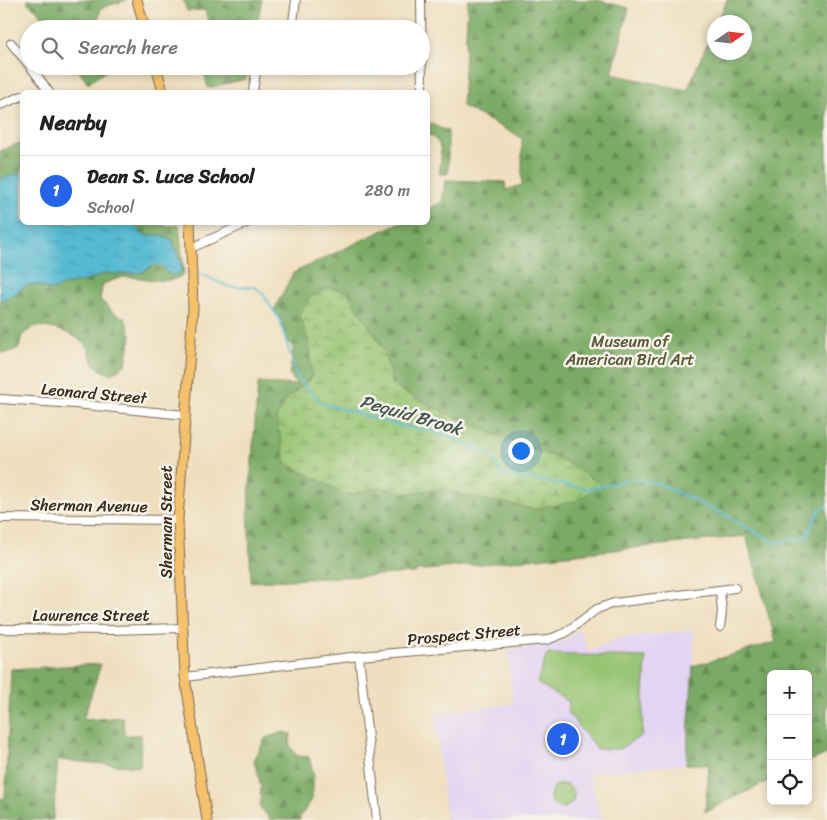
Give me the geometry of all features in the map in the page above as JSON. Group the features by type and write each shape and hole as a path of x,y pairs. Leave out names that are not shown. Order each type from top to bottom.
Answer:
{"main road":[{"path":"137,0 143,20"},
{"path":"158,75 162,90"},
{"name":"Sherman Street","path":"190,225 192,308 178,520 185,677 207,820"}],"street":[{"path":"293,20 296,0"},
{"path":"421,0 421,20"},
{"path":"11,43 20,54"},
{"path":"36,75 48,90"},
{"path":"253,90 256,75"},
{"path":"422,75 422,90"},
{"path":"0,105 20,96"},
{"path":"191,248 242,225"},
{"name":"Leonard Street","path":"0,399 185,415"},
{"name":"Sherman Avenue","path":"0,518 178,520"},
{"name":"Prospect Street","path":"185,677 359,656 547,640 565,633 597,609 614,603 735,588"},
{"path":"720,590 722,612 720,628"},
{"name":"Lawrence Street","path":"0,629 112,630 182,628"},
{"path":"359,656 377,820"}],"shaded area":[{"path":"579,629 589,652 616,639 695,630 686,764 589,773 602,820 446,820 435,713 513,704 508,651 564,641"}],"green space":[{"path":"28,0 127,0 101,8 98,20 43,20 37,10 28,3"},
{"path":"183,0 262,0 258,20 208,20 205,10 187,11"},
{"name":"Museum of American Bird Art","path":"468,0 597,0 629,8 612,74 687,90 707,44 707,60 752,60 752,15 720,15 727,0 827,0 827,754 812,760 812,670 767,670 767,782 705,812 709,765 686,764 693,666 776,642 746,536 416,571 416,573 251,582 248,510 258,383 297,385 289,374 293,348 285,336 282,321 274,310 293,273 394,225 430,225 430,208 442,202 445,180 505,182 506,190 522,185 522,138 462,106"},
{"path":"81,75 100,75 88,84"},
{"path":"205,75 247,75 246,79 208,88"},
{"path":"430,124 448,131 448,174 439,174 441,151 430,136"},
{"path":"20,143 20,174 0,179 0,151"},
{"path":"135,225 179,225 184,273 172,280 165,281 126,277 103,284 100,299 114,313 125,318 131,335 126,364 111,374 103,371 95,364 87,347 72,335 61,330 35,326 22,335 19,348 7,353 0,352 0,300 13,295 26,285 37,285 53,289 67,284 86,281 106,273 143,272 156,263 161,264 166,272 180,260 173,240 153,235 147,237 142,234"},
{"path":"328,288 347,291 384,350 392,385 419,400 500,437 564,461 602,485 576,501 535,509 485,500 443,489 407,493 381,487 348,495 286,463 276,418 287,399 312,378 310,346 299,314 311,297"},
{"path":"547,654 646,657 642,735 619,749 597,749 567,712 569,702 537,683"},
{"path":"101,664 83,720 123,717 124,735 141,735 140,767 58,760 53,820 0,820 0,799 5,798 11,669"},
{"path":"284,732 291,734 290,746 297,756 309,757 314,776 312,800 300,817 300,820 271,820 260,807 261,786 254,761 265,738"},
{"path":"562,784 567,785 573,791 573,801 567,807 562,808 557,807 551,801 550,796 551,791 557,785"}],"water":[{"path":"20,174 20,225 135,225 142,234 147,236 159,235 173,240 181,265 181,273 173,275 166,272 161,264 156,263 143,272 106,273 86,281 67,284 53,290 37,285 26,285 13,295 0,300 0,179"}],"waterway":[{"name":"Pequid Brook","path":"153,264 163,265"},
{"name":"Pequid Brook","path":"194,271 229,287 255,287 263,294 280,321 298,379 322,403 396,425 440,433 491,454 501,474 589,489 632,479 657,483 721,513 774,542 805,539 820,509 827,506"}],"place":[{"name":"Dean S. Luce School","path":"563,739"}]}
